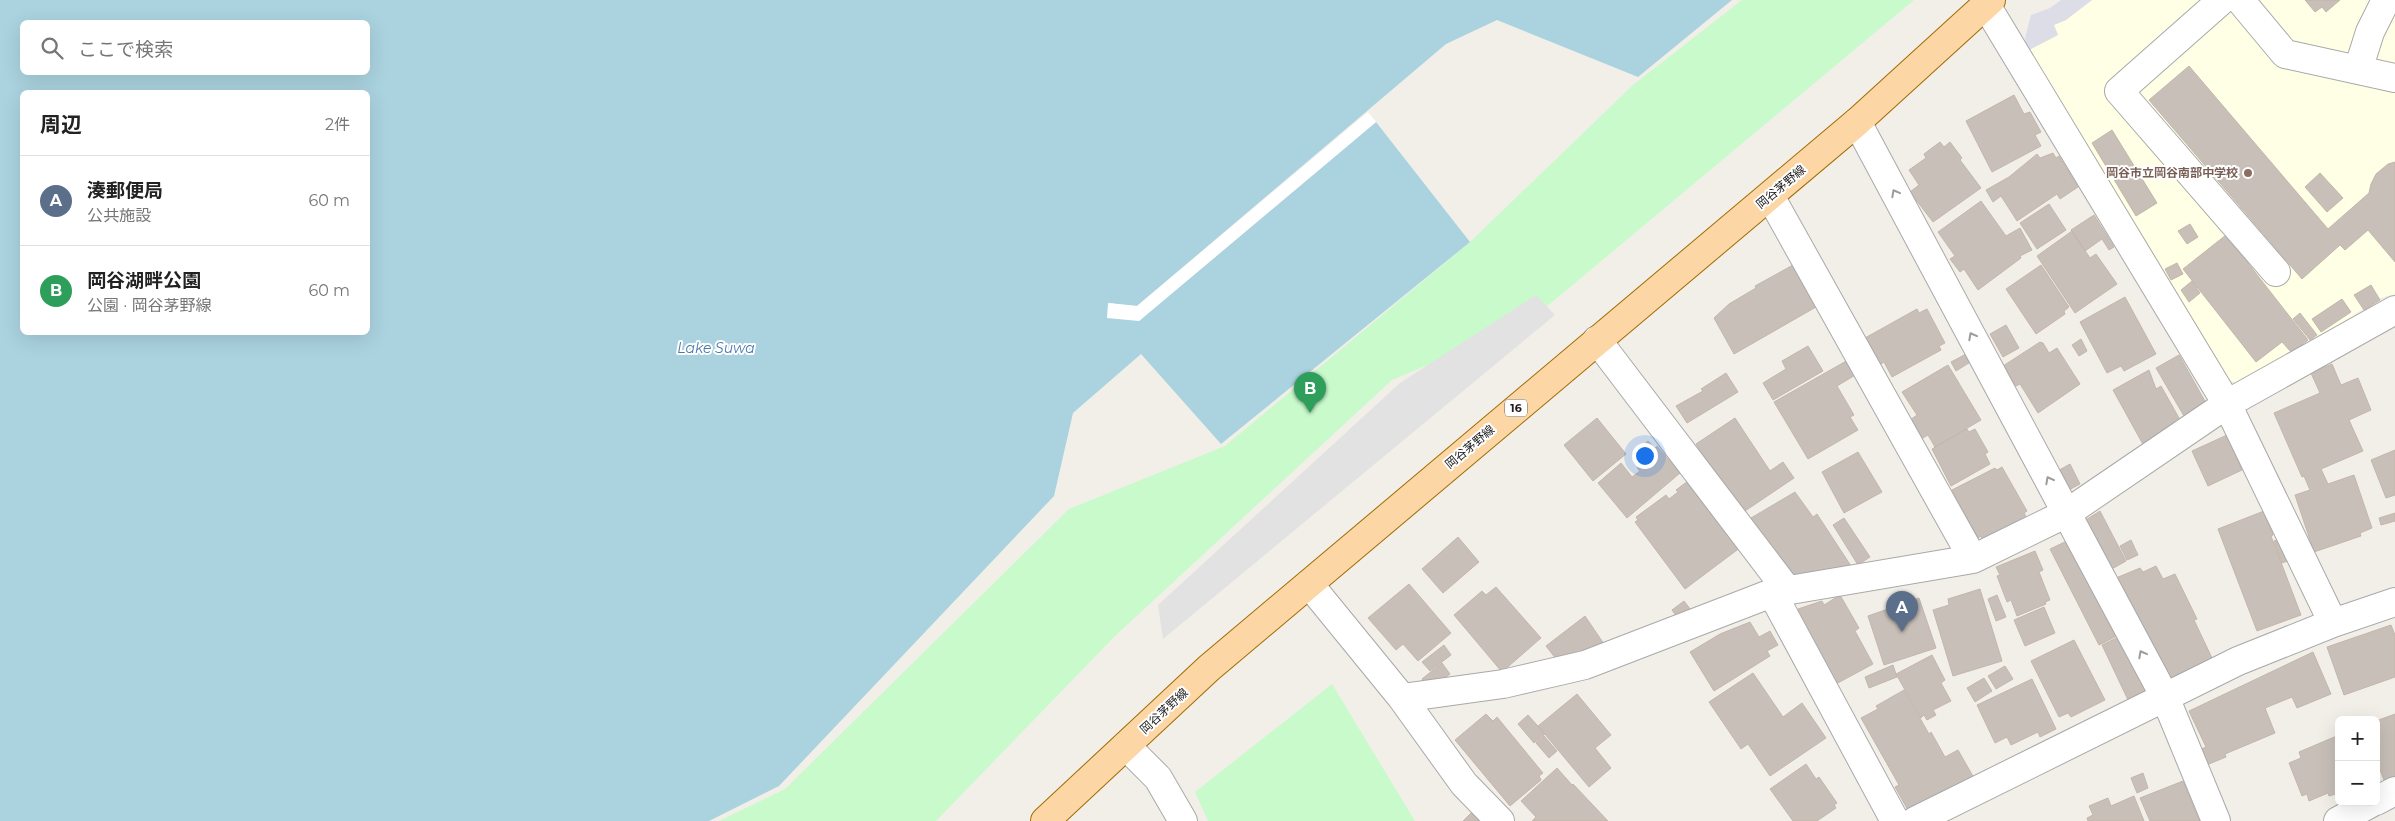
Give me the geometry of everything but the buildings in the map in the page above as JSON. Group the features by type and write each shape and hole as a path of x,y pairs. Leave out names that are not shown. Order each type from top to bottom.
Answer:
{"main road":[{"name":"岡谷茅野線","path":"1045,821 1209,668 1858,122 1988,2"}],"street":[{"path":"2222,0 2119,91 2276,272"},
{"path":"2240,0 2285,54 2395,78"},
{"path":"2358,70 2370,32 2386,0"},
{"path":"1988,2 2226,404 2333,623"},
{"path":"1858,122 2165,697 2216,821"},
{"path":"1770,196 1973,558"},
{"path":"1402,698 1503,684 1585,666 1780,592 1973,558 2067,513 2226,404 2395,310"},
{"path":"1597,340 1780,592 1895,821"},
{"path":"1310,584 1402,698 1464,784 1500,821"},
{"path":"1915,821 2238,661 2333,623 2395,602"},
{"path":"1126,746 1158,778 1183,821"},
{"path":"2380,798 2395,791"},
{"path":"2338,821 2366,806"}],"shaded area":[{"path":"2061,0 2092,0 2066,20 2054,25 2058,35 2027,51 2025,38 2031,15 2050,8"},
{"name":"岡谷市立岡谷南部中学校","path":"2092,0 2395,0 2395,294 2380,298 2312,342 2238,383 2227,380 2027,51 2058,35 2054,25 2066,20"},
{"path":"1536,295 1555,315 1163,639 1158,605 1400,383"}],"green space":[{"path":"1742,0 1914,0 1527,323 1392,380 1115,636 936,821 719,821 785,789 1069,509 1225,446 1470,242 1633,85"},
{"path":"1332,684 1415,821 1208,821 1195,792"}],"water":[{"name":"Lake Suwa","path":"0,0 1732,0 1638,77 1497,20 1446,44 1137,306 1108,303 1139,321 1376,122 1470,242 1221,444 1141,354 1073,413 1054,496 779,786 709,821 0,821"}],"pier":[{"path":"1368,112 1376,122 1139,321 1107,318 1108,303 1137,306"}],"place":[{"name":"岡谷市立岡谷南部中学校","path":"2248,173"},
{"name":"岡谷湖畔公園","path":"1310,413"},
{"name":"湊郵便局","path":"1902,632"}]}
